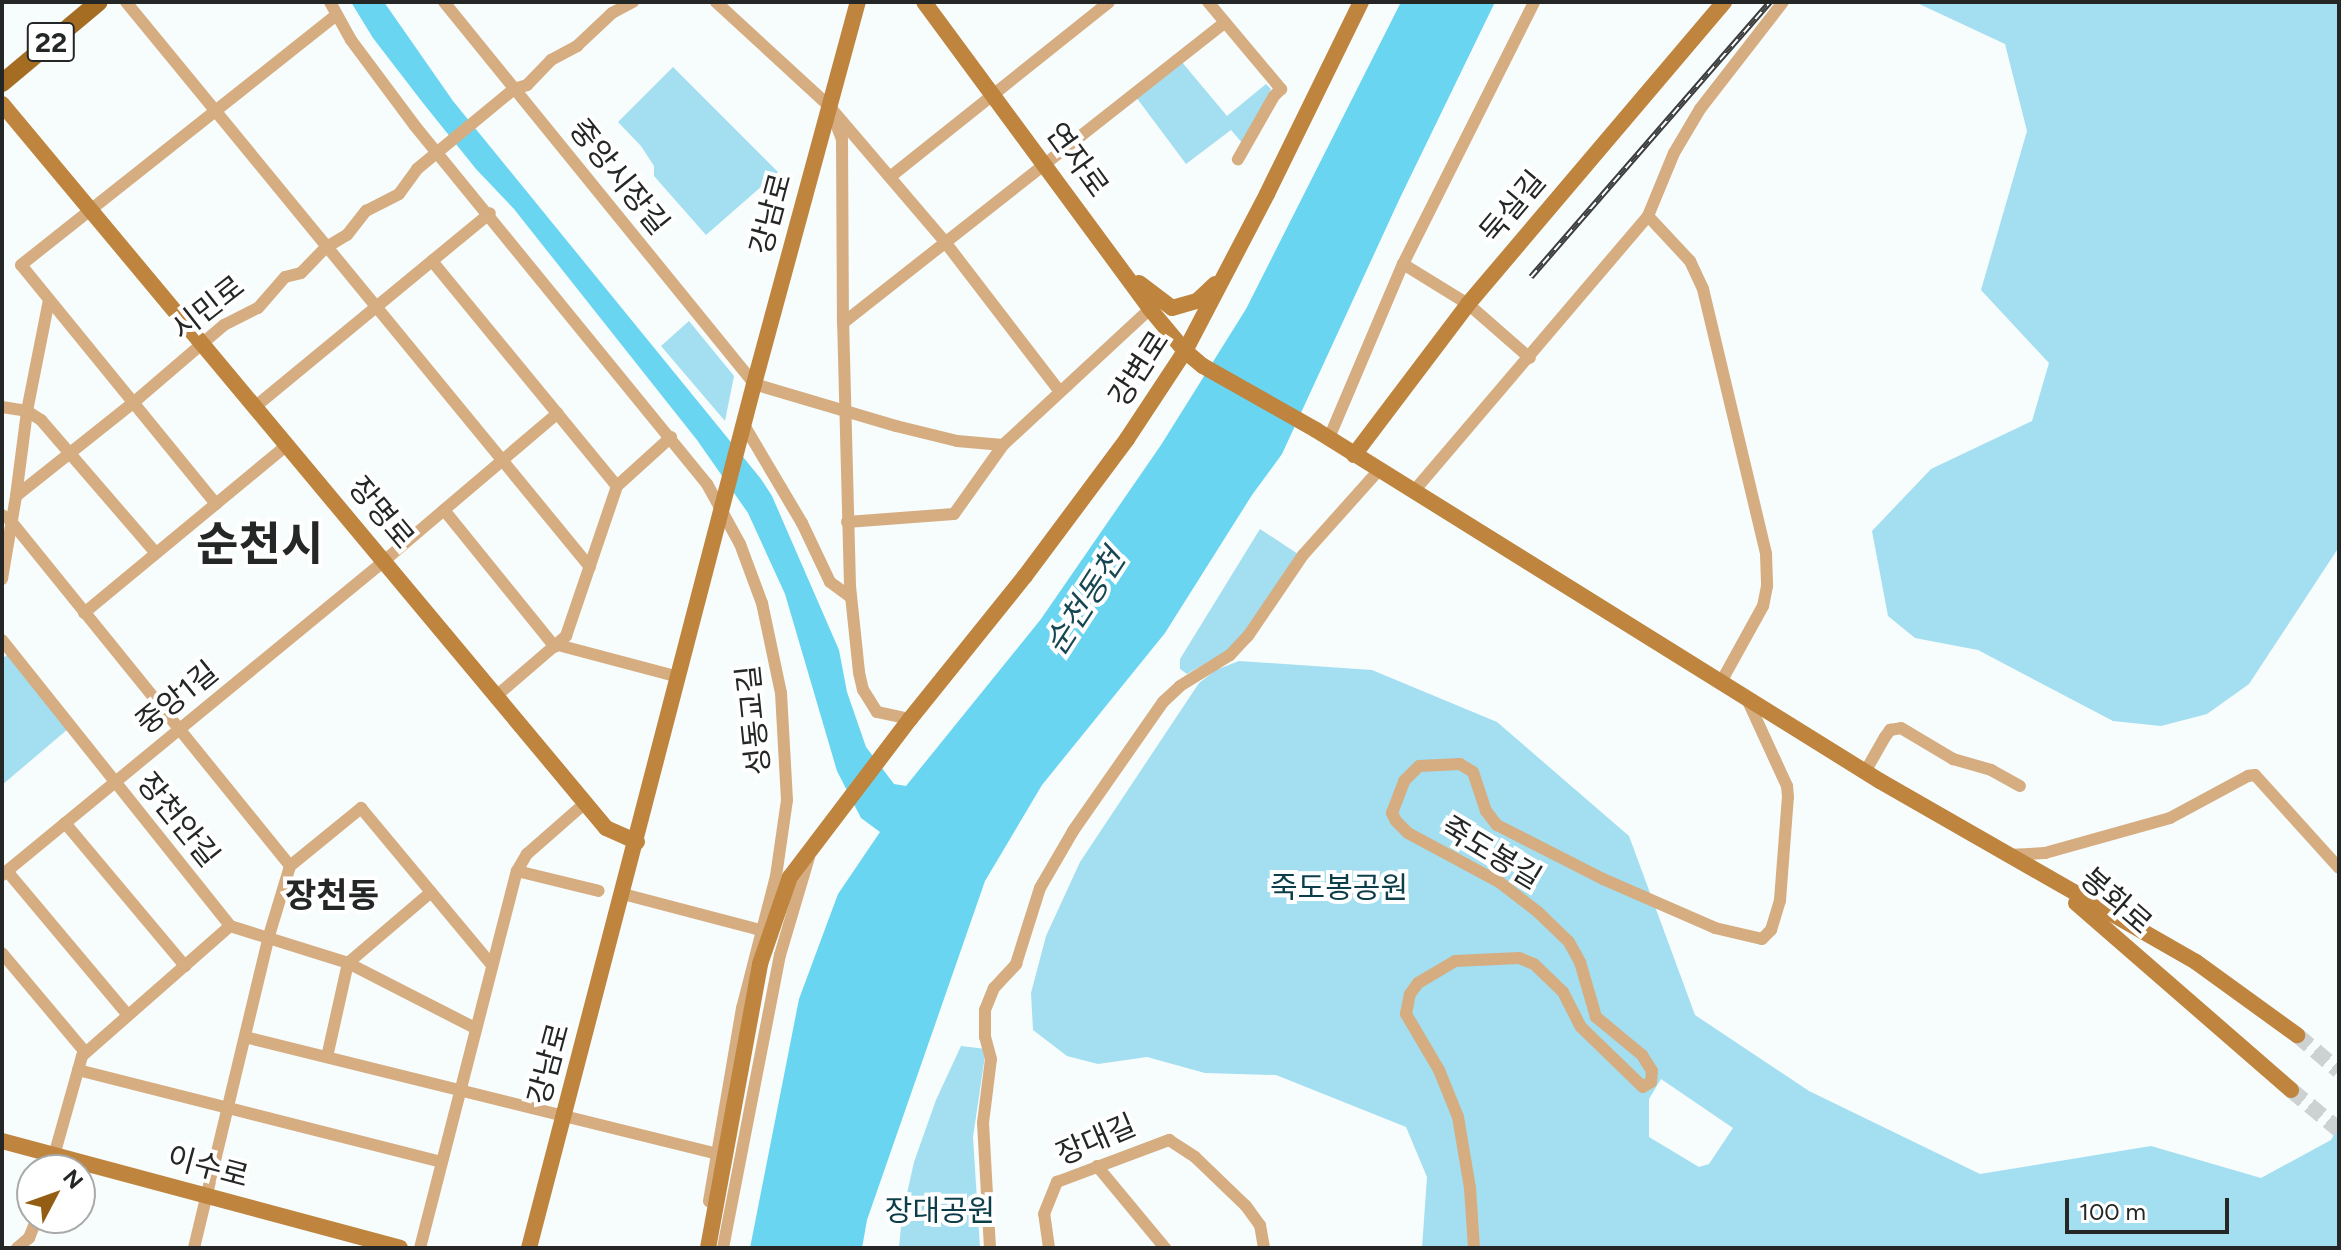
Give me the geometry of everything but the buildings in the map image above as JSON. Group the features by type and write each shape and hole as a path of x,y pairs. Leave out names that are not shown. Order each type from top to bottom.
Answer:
{"main road":[{"name":"22","path":"2,83 99,2"},
{"name":"연자로","path":"924,2 1150,309 1185,351"},
{"name":"강변로","path":"811,852 906,723 1035,563 1127,439 1185,351 1361,2"},
{"name":"둑실길","path":"1354,455 1468,304 1724,2"},
{"name":"강남로","path":"529,1248 754,384 859,3"},
{"name":"장명로","path":"2,104 606,828 637,842"},
{"path":"1119,266 1172,308 1197,301 1225,275"},
{"path":"1185,351 1203,366 1322,434 1865,772 2051,881"},
{"path":"715,1248 760,964 790,877 811,852"},
{"path":"708,1248 772,950 792,891 811,852"},
{"name":"봉화로","path":"2051,881 2196,962 2297,1035"},
{"name":"봉화로","path":"2051,881 2291,1090"},
{"name":"이수로","path":"2,1141 33,1154"},
{"name":"이수로","path":"96,1172 207,1196 400,1248"}],"street":[{"path":"126,2 590,567"},
{"name":"성동교길","path":"330,2 336,15 490,213 725,504 762,603 777,665 784,727 784,826 760,930"},
{"name":"중앙시장길","path":"444,2 754,384"},
{"name":"시민로","path":"16,496 133,403 224,325 258,308 285,277 301,273 325,248 350,233 366,211 399,194 417,169 514,89 527,85 551,60 577,46 612,13 633,2"},
{"path":"716,2 829,106 945,242 1060,392"},
{"path":"890,177 1109,2"},
{"path":"1208,2 1281,89 1238,159"},
{"path":"1322,434 1534,2"},
{"path":"1414,491 1648,216 1674,153 1700,109 1783,2"},
{"path":"216,504 21,265 336,15"},
{"path":"843,323 1224,23"},
{"path":"829,106 842,139 843,323 851,597 863,690 877,712 906,723"},
{"path":"256,406 490,213"},
{"path":"1648,216 1690,261 1703,289 1766,554 1767,586 1763,606 1721,682"},
{"path":"432,261 617,486"},
{"path":"1403,264 1468,304 1530,358"},
{"path":"2,579 6,518 16,496 27,411 49,300"},
{"path":"847,522 954,514 1003,445 1150,309"},
{"path":"754,384 846,413 957,441 1003,445"},
{"path":"2,407 27,411 41,420 156,553"},
{"name":"중앙1길","path":"4,873 384,561 558,413"},
{"path":"742,433 802,523 830,582 836,590 851,597"},
{"path":"495,697 557,646 570,628 617,486 671,437"},
{"path":"84,613 288,444"},
{"path":"990,1248 983,1123 991,1059 985,1037 985,1010 994,988 1016,964 1040,888 1073,831 1163,702 1180,686 1230,655 1248,636 1303,555 1379,470"},
{"path":"444,510 557,646 679,677"},
{"path":"6,518 290,866"},
{"name":"장천안길","path":"2,640 230,926"},
{"name":"죽도봉길","path":"1474,1248 1470,1188 1458,1117 1439,1070 1406,1014 1410,994 1418,983 1455,961 1519,958 1534,964 1563,992 1581,1027 1643,1087 1651,1082 1652,1071 1642,1055 1596,1017 1580,962 1569,942 1538,912 1499,882 1428,845 1396,821 1392,813 1404,781 1419,766 1460,764 1473,772 1486,811 1497,825 1603,879 1715,928 1762,939 1771,930 1780,900 1788,797 1787,786 1747,699"},
{"path":"1865,772 1890,730 1901,728 1953,759 1991,770 2020,786"},
{"path":"2006,856 2045,853 2170,818 2255,775 2339,868"},
{"path":"420,1248 517,871 531,849 585,803"},
{"path":"194,1248 268,939 290,866 361,808 492,965"},
{"path":"65,823 185,966"},
{"path":"723,1248 780,955 811,852"},
{"path":"517,871 599,891"},
{"path":"4,873 128,1015"},
{"path":"327,1057 348,963 431,892"},
{"path":"623,894 760,930"},
{"path":"54,1154 85,1052 230,926 348,963 475,1028"},
{"path":"760,930 760,964"},
{"path":"701,1248 742,1008 760,930"},
{"path":"2,953 85,1052"},
{"path":"2,976 14,967"},
{"path":"245,1037 717,1154"},
{"path":"78,1070 441,1162"},
{"name":"장대길","path":"1049,1248 1044,1214 1057,1182 1161,1142 1179,1144 1254,1216 1262,1229 1264,1248"},
{"path":"1097,1166 1165,1248"}],"green space":[{"path":"1915,2 2339,2 2339,547 2249,684 2207,714 2161,726 2113,721 1978,650 1915,638 1888,616 1872,531 1931,469 2032,421 2049,363 1981,290 2027,131 2005,44"},
{"path":"1181,61 1227,116 1266,84 1271,89 1243,144 1231,130 1186,164 1136,97"},
{"path":"673,67 778,172 706,235 654,176 654,166 641,146 618,122"},
{"path":"689,321 734,376 725,421 661,346"},
{"path":"1260,529 1298,554 1234,647 1187,674 1180,669 1180,659"},
{"path":"7,655 68,729 2,785 2,659"},
{"name":"죽도봉공원","path":"1239,661 1372,670 1497,722 1629,836 1695,1015 1809,1091 1980,1174 2151,1146 2261,1178 2331,1140 2339,1126 2339,1248 1422,1248 1427,1177 1406,1127 1276,1075 1205,1073 1147,1057 1098,1064 1067,1056 1033,1030 1031,993 1046,936 1080,862 1199,683 1216,670","holes":["1661,1079 1733,1128 1709,1164 1699,1167 1649,1137 1649,1099"]},
{"name":"장대공원","path":"961,1046 986,1049 973,1137 980,1248 899,1248 902,1216 914,1162 936,1100"}],"water":[{"name":"순천동천","path":"351,2 384,2 453,101 761,479 772,496 839,650 847,692 866,747 894,784 906,786 1041,619 1161,445 1246,309 1401,2 1495,2 1399,200 1282,454 1252,495 1165,633 1042,785 985,881 867,1220 862,1248 750,1248 799,999 838,894 880,832 861,818 837,771 785,594 748,513 697,440 514,209 476,169 423,103 373,38"}],"tunnel":[{"path":"2297,1035 2339,1071"},
{"path":"2291,1090 2339,1130"}],"railway":[{"path":"1531,277 1770,2"}],"district":[{"name":"순천시","path":"260,544"},
{"name":"장천동","path":"332,896"}]}
